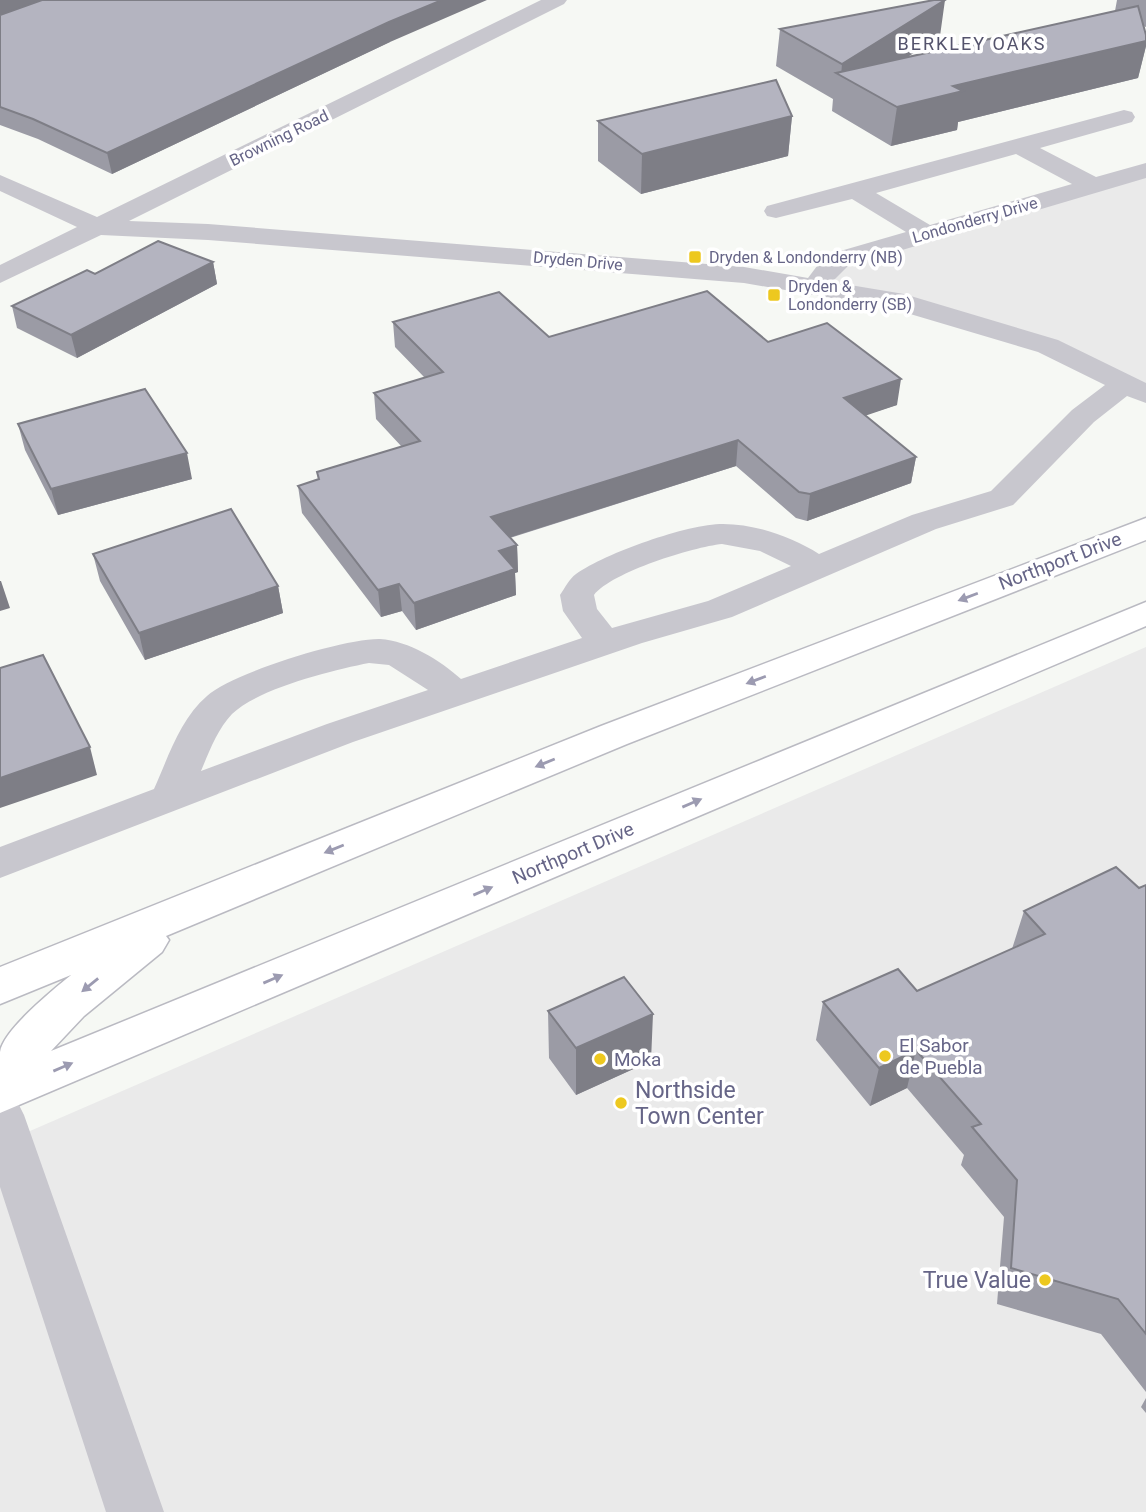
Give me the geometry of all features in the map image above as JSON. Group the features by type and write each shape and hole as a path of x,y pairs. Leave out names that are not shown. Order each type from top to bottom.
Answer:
{"main road":[{"name":"Northport Drive","path":"0,986 614,735 1146,528"},
{"name":"Northport Drive","path":"0,1093 1146,613"},
{"path":"0,1087 29,1045 68,1003 181,912"}],"street":[{"name":"Browning Road","path":"0,275 557,0"},
{"path":"776,211 1124,117"},
{"path":"1019,146 1094,186"},
{"name":"Londonderry Drive","path":"814,287 832,264 839,260 1146,170"},
{"name":"Dryden Drive","path":"0,182 98,227 221,233 744,275 894,300 1048,346 1136,388"},
{"path":"856,191 927,234"},
{"path":"0,863 340,733 720,608 924,522 1002,498 1083,416 1136,388"},
{"path":"605,644 580,611 577,595 585,584 605,571 687,540 721,534 776,545 794,552 816,568"},
{"path":"169,798 206,721 222,702 248,687 356,653 381,651 397,656 442,680 454,695"},
{"path":"0,1115 135,1512"}],"shaded area":[{"path":"1146,170 1146,394 1048,346 814,287 832,264"},
{"name":"Northside Town Center","path":"1146,647 1146,1512 0,1512 0,1144"}],"building":[{"path":"42,0 442,0 107,153 0,107 0,15"},
{"path":"945,0 842,64 780,29"},
{"path":"1138,6 1146,41 953,86 963,91 897,107 836,73"},
{"path":"776,80 792,116 642,154 598,121"},
{"path":"158,241 213,262 71,335 12,306 87,270 95,274"},
{"path":"707,291 768,342 827,323 901,379 844,398 916,457 810,494 799,492 738,440 491,517 517,545 499,551 515,569 414,603 399,584 378,590 298,486 319,479 317,472 420,441 374,393 443,372 393,322 499,292 549,337"},
{"path":"145,389 187,453 51,489 18,424"},
{"path":"231,509 278,586 139,633 93,554"},
{"path":"43,655 90,747 0,778 0,668"},
{"path":"1116,867 1139,888 1146,885 1146,1334 1118,1299 1011,1268 1017,1180 972,1127 981,1124 916,1050 879,1068 823,1002 898,969 917,991 1045,934 1024,911"},
{"path":"624,977 653,1014 576,1048 548,1011"}],"place":[{"name":"Dryden & Londonderry (NB)","path":"695,257"},
{"name":"Dryden & Londonderry (SB)","path":"774,295"},
{"name":"El Sabor de Puebla","path":"885,1056"},
{"name":"Moka","path":"600,1059"},
{"name":"Northside Town Center","path":"621,1103"},
{"name":"True Value","path":"1045,1280"}],"district":[{"name":"BERKLEY OAKS","path":"972,43"}]}
